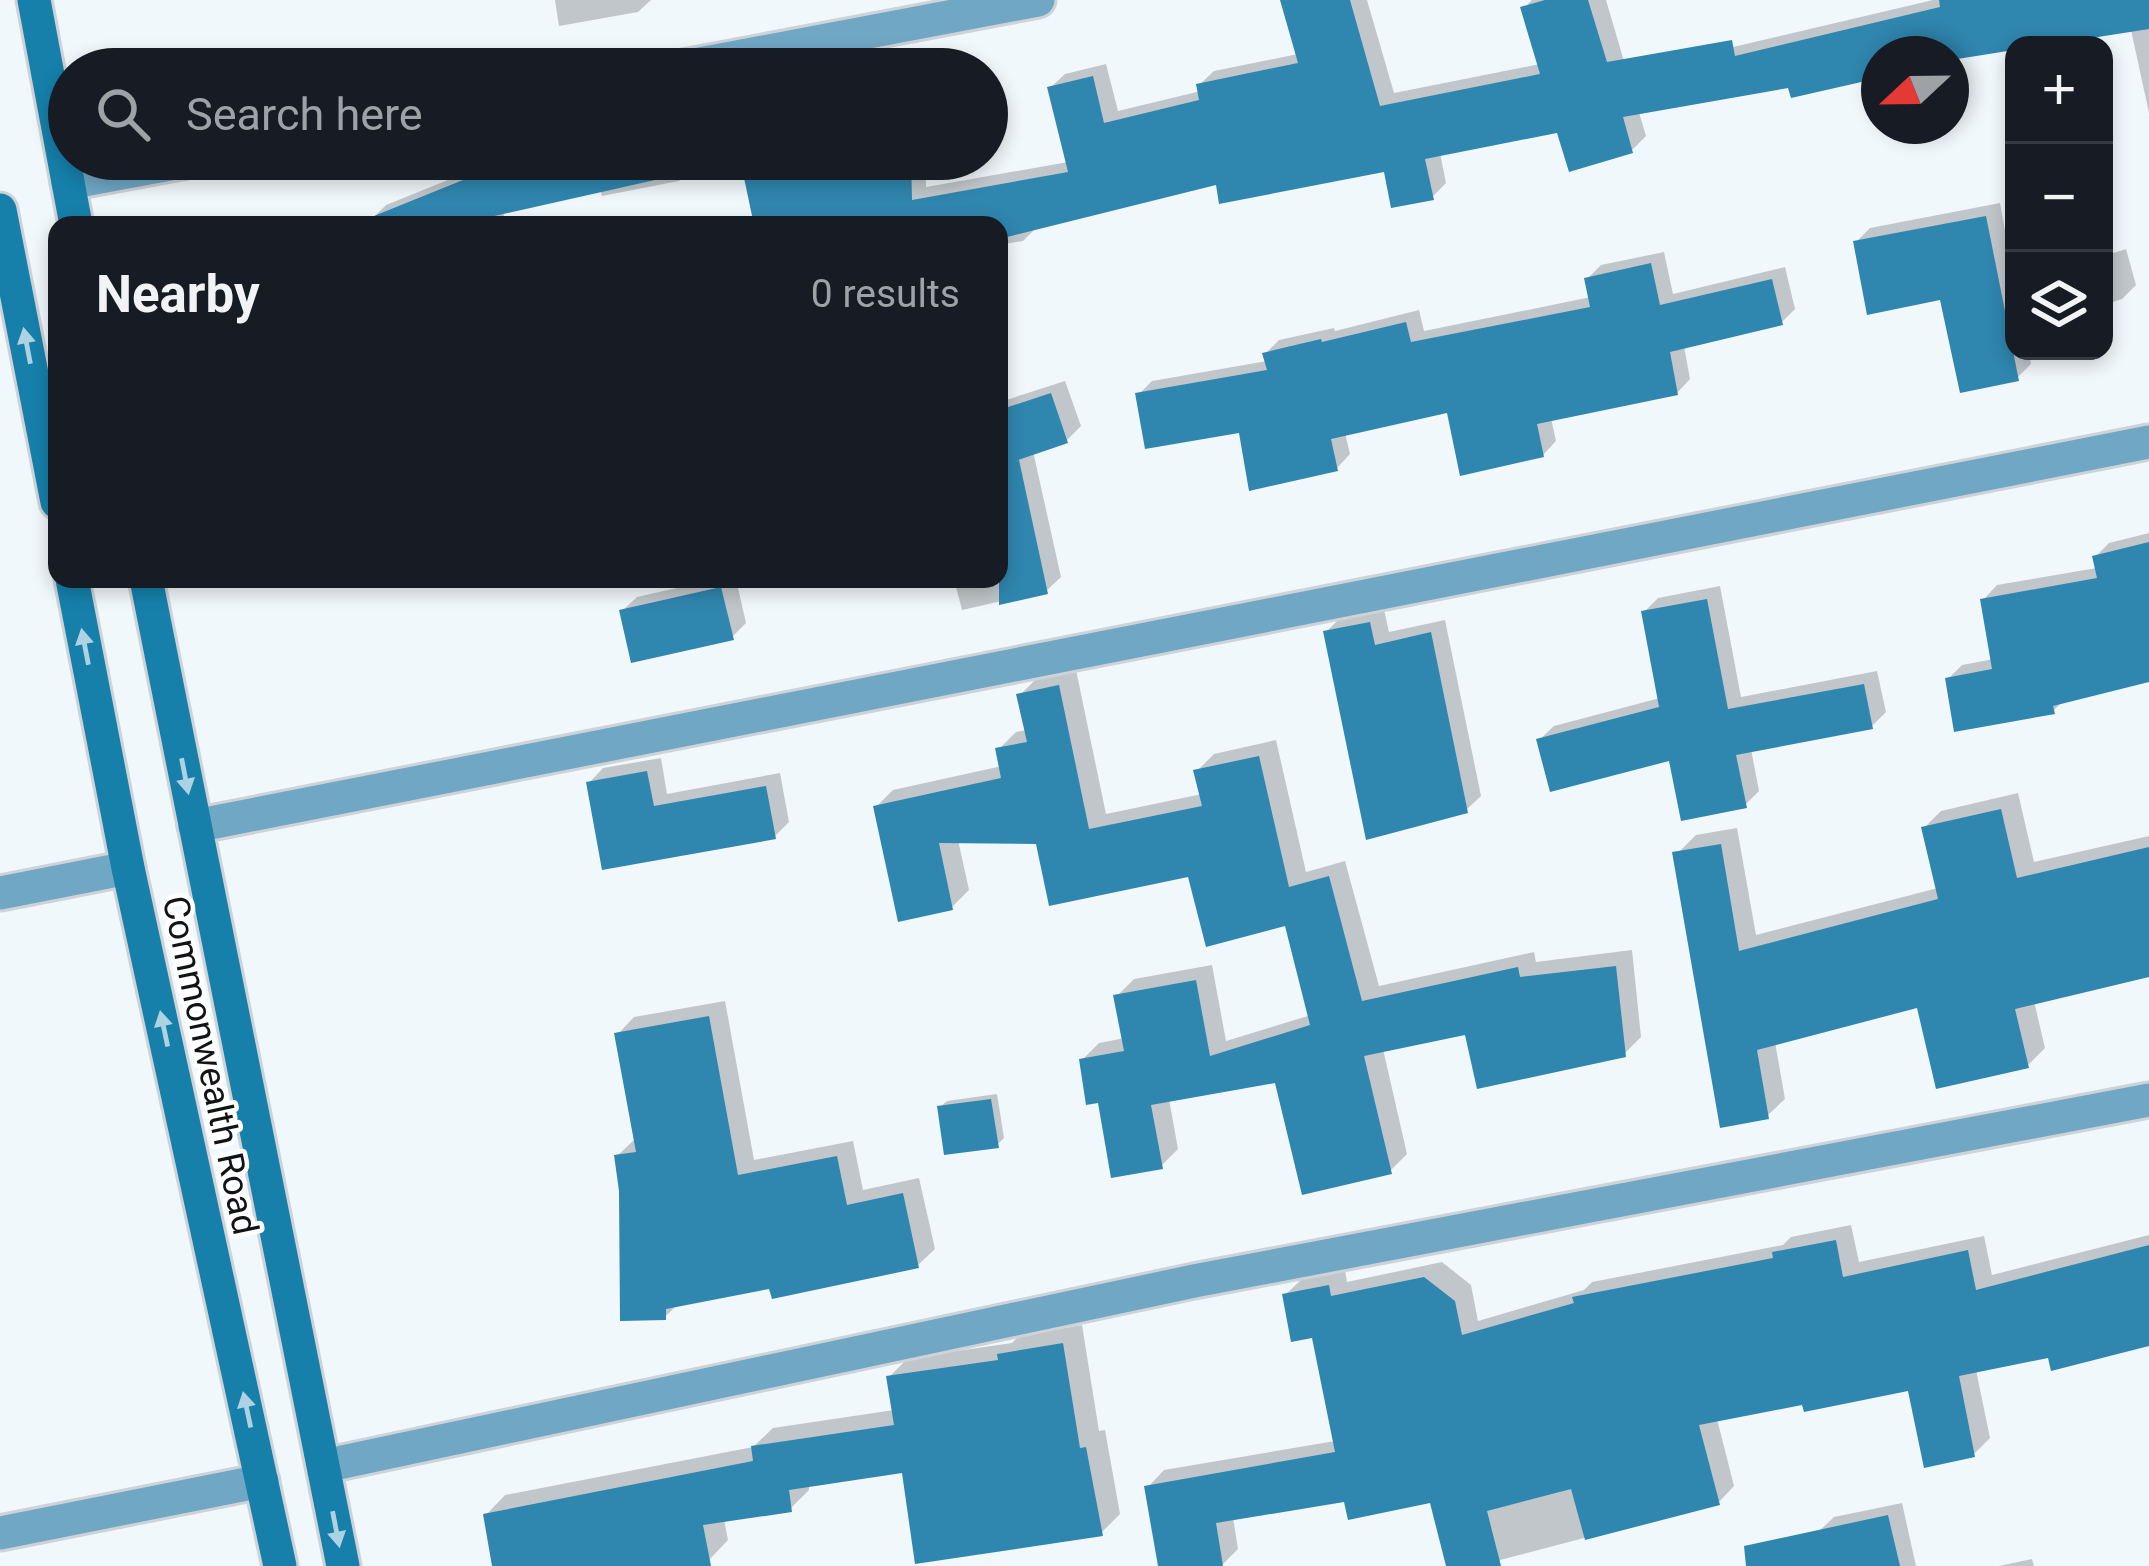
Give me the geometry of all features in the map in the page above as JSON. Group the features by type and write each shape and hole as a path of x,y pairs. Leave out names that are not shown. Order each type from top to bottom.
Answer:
{"main road":[{"path":"34,0 48,75"},
{"path":"67,180 74,216"},
{"path":"0,210 48,456"},
{"name":"Commonwealth Road","path":"74,588 128,868 280,1566"},
{"name":"Commonwealth Road","path":"148,588 343,1566"}],"street":[{"path":"784,48 1038,0"},
{"path":"68,183 84,180"},
{"path":"195,826 2149,442"},
{"path":"0,893 128,868"},
{"path":"324,1466 1194,1282 2149,1100"},
{"path":"0,1533 262,1480"}],"building":[{"path":"1280,0 1350,0 1380,106 1540,74 1520,7 1545,0 1588,0 1607,62 1732,40 1735,56 1940,7 1939,0 2149,0 2149,29 2104,36 2005,36 2005,51 1969,57 1969,36 1861,36 1861,82 1791,98 1788,88 1623,117 1633,153 1569,172 1557,133 1425,159 1434,200 1391,208 1384,172 1219,204 1216,185 1008,237 1008,216 752,216 744,180 912,180 912,200 1068,172 1047,87 1093,76 1104,123 1199,100 1196,84 1298,63"},
{"path":"463,180 655,180 494,216 374,216"},
{"path":"1986,216 2005,311 2005,360 2015,360 2019,381 1960,393 1940,300 1867,315 1853,241"},
{"path":"1651,263 1660,305 1772,279 1783,325 1670,352 1678,395 1537,424 1544,457 1460,476 1447,413 1331,439 1338,471 1249,491 1239,433 1145,449 1135,393 1267,370 1262,353 1406,322 1411,342 1590,307 1584,278"},
{"path":"1051,393 1068,443 1015,461 1019,460 1048,594 999,605 999,588 1008,588 1008,407"},
{"path":"2149,542 2149,682 2053,706 2055,714 1954,732 1945,678 1992,669 1980,599 2097,578 2092,556"},
{"path":"721,588 734,640 631,663 619,610"},
{"path":"1707,599 1728,709 1864,684 1873,729 1736,755 1747,808 1681,821 1669,761 1550,792 1536,739 1659,707 1641,611"},
{"path":"1370,622 1375,645 1431,632 1468,813 1366,840 1323,631"},
{"path":"1059,685 1089,829 1202,806 1193,770 1259,756 1289,887 1329,876 1362,1001 1518,967 1520,977 1616,966 1626,1057 1477,1089 1465,1035 1364,1056 1392,1174 1302,1195 1275,1083 1151,1105 1163,1169 1111,1178 1098,1103 1086,1105 1079,1059 1124,1051 1113,995 1196,980 1210,1056 1310,1025 1285,926 1206,947 1188,877 1049,906 1036,844 939,843 953,910 898,922 873,806 1001,778 995,748 1027,742 1016,694"},
{"path":"647,771 654,806 766,786 776,839 602,870 586,782"},
{"path":"2001,809 2017,878 2149,847 2149,977 2015,1009 2029,1068 1936,1089 1917,1008 1757,1050 1769,1119 1720,1128 1672,852 1721,844 1739,951 1938,899 1921,827"},
{"path":"709,1016 738,1175 837,1156 847,1205 903,1193 919,1268 772,1299 769,1289 666,1309 666,1320 620,1321 619,1191 614,1155 636,1152 614,1033"},
{"path":"991,1099 999,1148 944,1155 937,1106"},
{"path":"1836,1240 1843,1277 1968,1250 1976,1290 2149,1245 2149,1346 2051,1371 2048,1358 1959,1376 1975,1457 1924,1468 1908,1391 1804,1412 1802,1405 1699,1425 1720,1505 1585,1540 1571,1489 1487,1511 1501,1566 1446,1566 1430,1503 1348,1520 1344,1502 1216,1523 1223,1566 1158,1566 1144,1486 1335,1452 1312,1338 1291,1342 1282,1294 1329,1285 1331,1296 1424,1277 1455,1301 1462,1335 1574,1303 1572,1297 1773,1258 1772,1252"},
{"path":"1063,1343 1080,1448 1086,1447 1103,1536 915,1564 902,1473 789,1490 792,1512 703,1525 711,1566 492,1566 483,1514 753,1461 751,1446 894,1425 886,1376 998,1360 997,1354"},
{"path":"1888,1515 1900,1566 1746,1566 1744,1546"}]}
